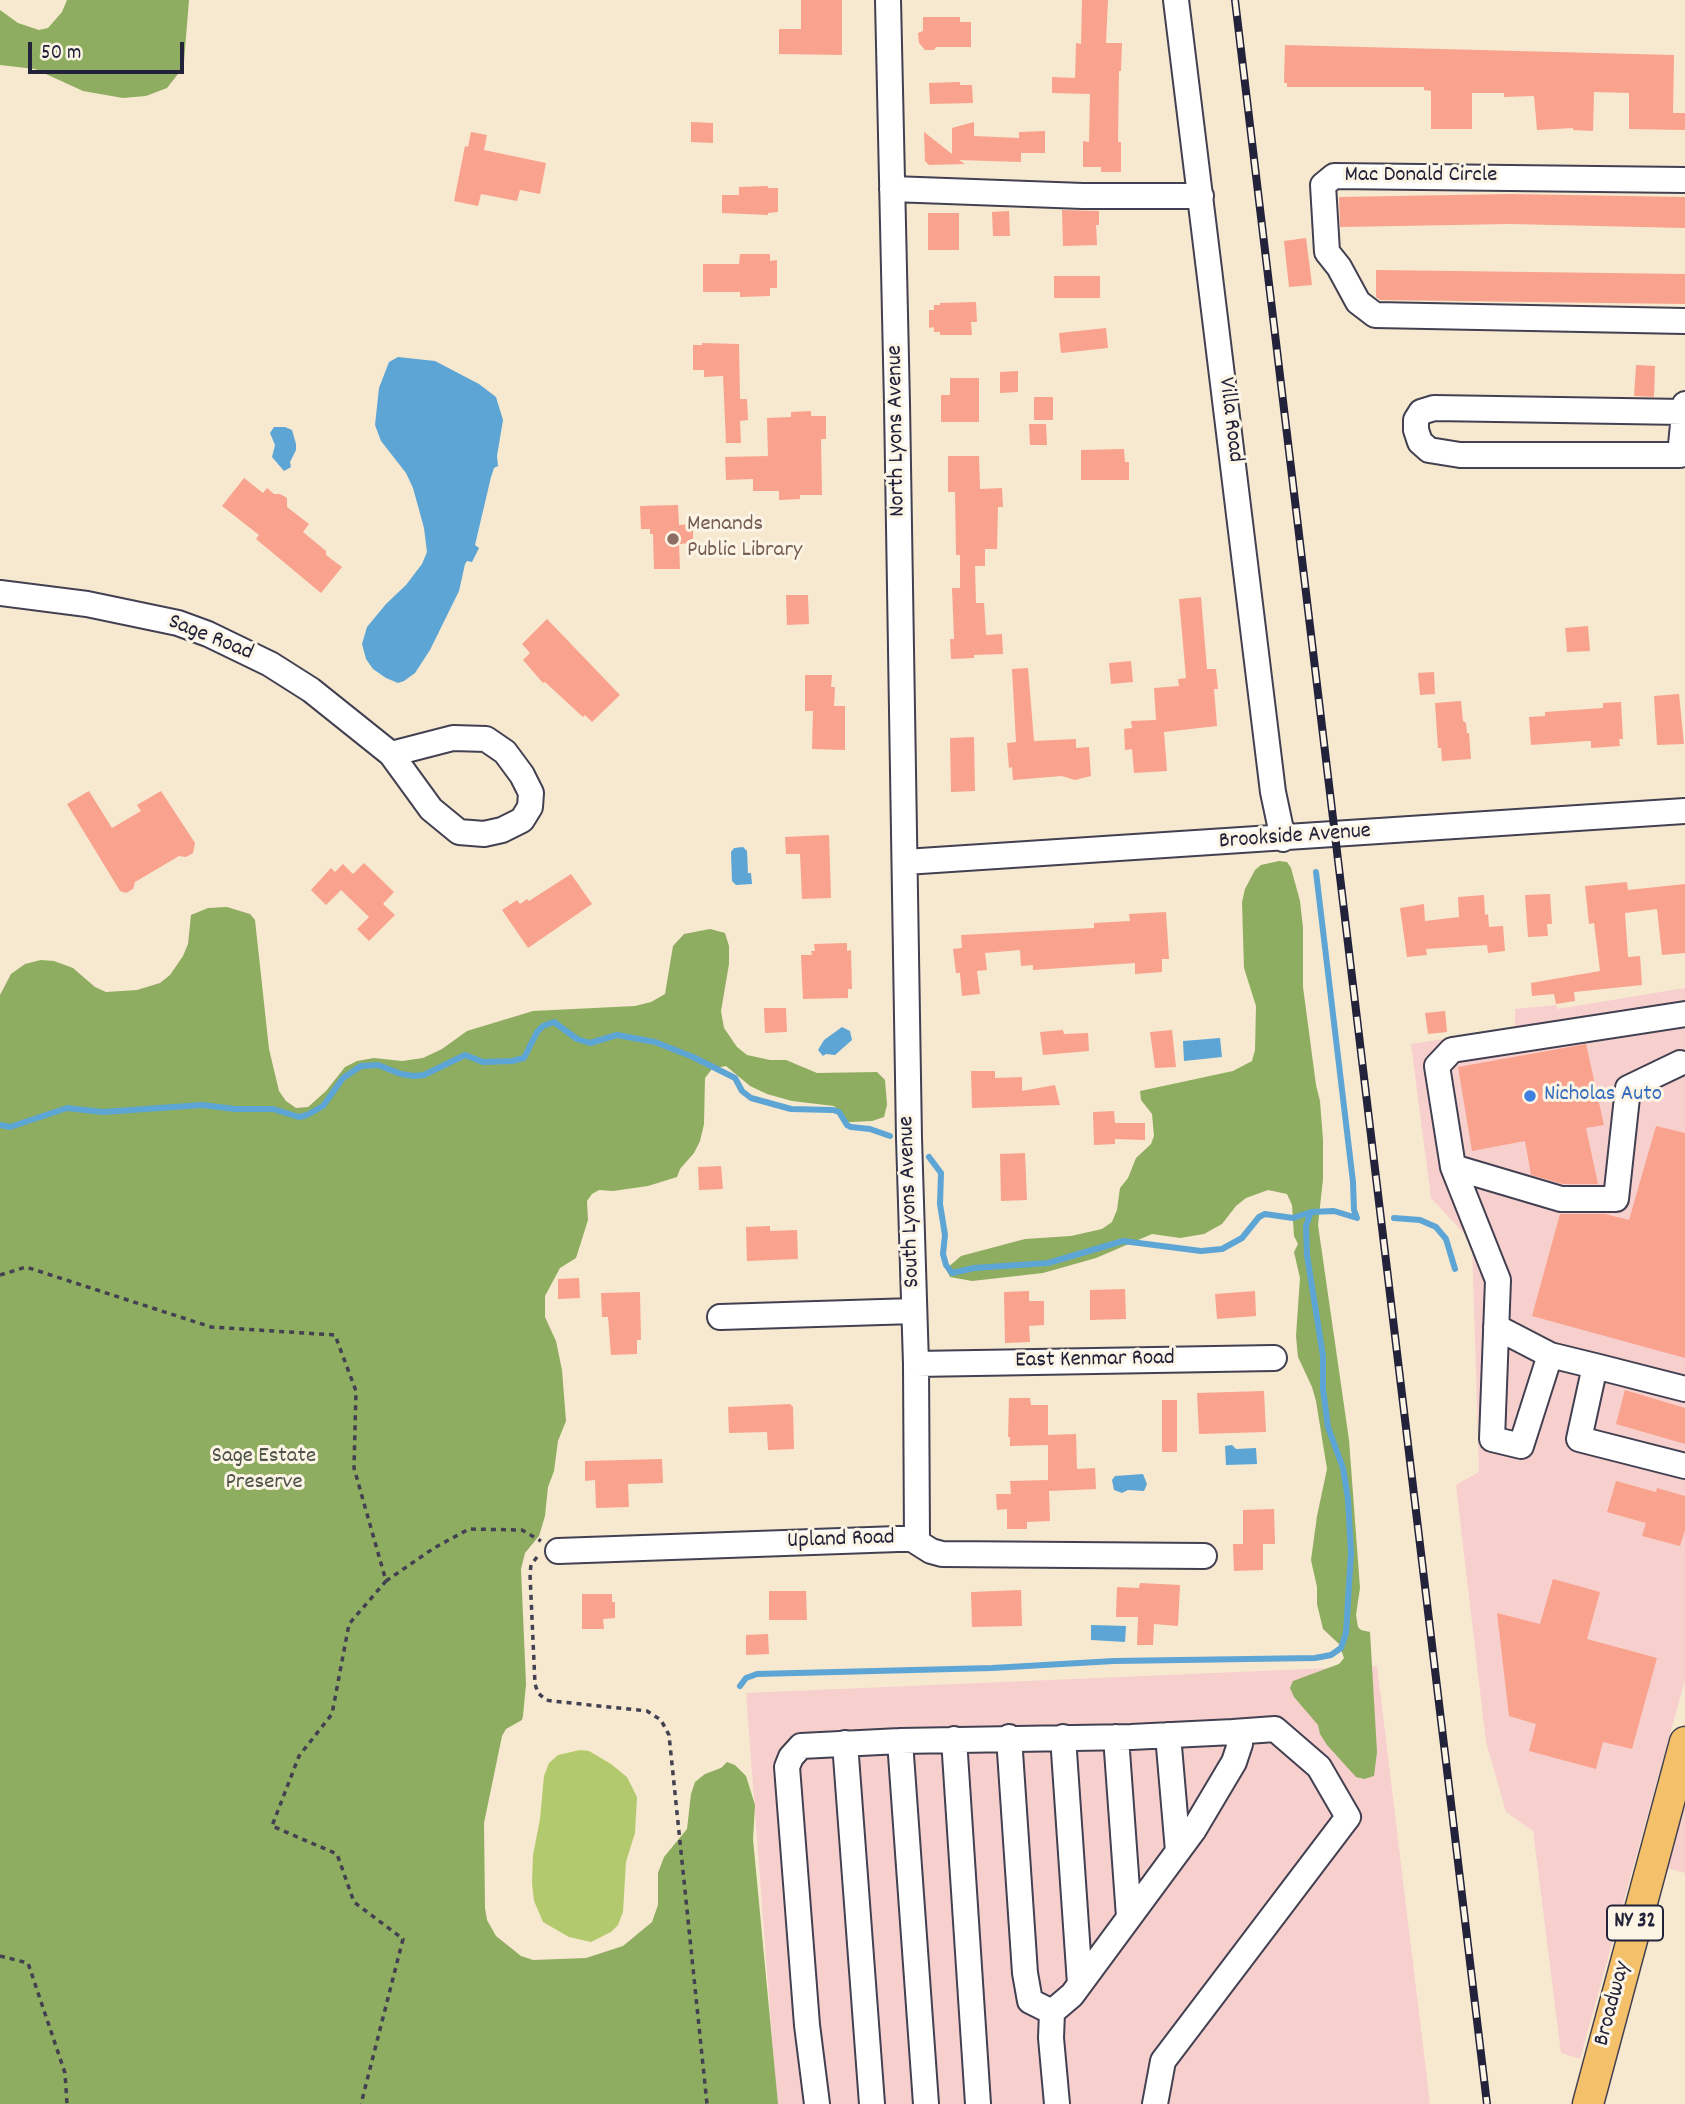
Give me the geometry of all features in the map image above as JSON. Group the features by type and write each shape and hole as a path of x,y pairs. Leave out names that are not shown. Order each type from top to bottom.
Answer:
{"main road":[{"name":"Broadway","path":"1588,2104 1685,1742"}],"street":[{"name":"North Lyons Avenue","path":"888,0 905,862"},
{"name":"Villa Road","path":"1177,0 1273,792 1283,839"},
{"name":"Mac Donald Circle","path":"1685,180 1334,176 1323,185 1327,252 1339,267 1358,302 1375,315 1685,321"},
{"path":"892,189 1083,196 1201,196"},
{"path":"1434,408 1684,408 1680,455 1460,455 1429,450 1420,442 1416,430 1416,420 1421,412 1434,408"},
{"name":"Sage Road","path":"0,593 122,611 178,623 261,658 291,677 391,754 431,809 459,832 492,833 512,826 527,814 531,793 522,775 505,752 486,739 453,738 391,754"},
{"name":"Brookside Avenue","path":"905,862 1685,811"},
{"name":"South Lyons Avenue","path":"905,862 908,1124 916,1364 917,1541"},
{"path":"1550,1354 1521,1446 1492,1439 1498,1280 1453,1167 1437,1066 1452,1050 1685,1014"},
{"path":"1453,1167 1561,1199 1616,1199 1628,1088 1683,1057"},
{"path":"720,1317 914,1311"},
{"path":"1496,1327 1550,1354 1685,1389"},
{"name":"East Kenmar Road","path":"916,1364 1274,1358"},
{"path":"1595,1366 1578,1439 1685,1466"},
{"name":"Upland Road","path":"558,1551 898,1539 917,1541 931,1551 942,1554 1204,1556"},
{"path":"817,2104 807,2025 788,1767 791,1757 801,1746 1009,1737 1116,1737 1275,1729 1319,1767 1348,1817 1163,2061 1155,2104"},
{"path":"1057,2104 1051,2038 1052,2012 1072,1995 1193,1831 1234,1762 1240,1744 1233,1732"},
{"path":"1168,1735 1178,1851"},
{"path":"1009,1737 1025,1973 1030,2001 1052,2012"},
{"path":"1063,1737 1080,1984"},
{"path":"1116,1737 1129,1917"},
{"path":"954,1739 978,2104"},
{"path":"900,1741 926,2104"},
{"path":"845,1743 872,2104"}],"path":[{"path":"0,1275 26,1267 211,1327 335,1335 356,1391 354,1468 386,1581"},
{"path":"361,2104 403,1939 354,1902 337,1854 272,1826 299,1756 332,1714 349,1624 386,1581 434,1548 469,1529 522,1530 558,1551"},
{"path":"558,1551 539,1555 530,1570 535,1687 538,1693 549,1701 647,1710 661,1720 669,1735 707,2104"},
{"path":"0,1956 27,1963 65,2073 67,2104"}],"shaded area":[{"path":"1685,988 1685,1680 1580,2059 1561,2053 1533,1831 1506,1812 1486,1742 1456,1485 1479,1472 1472,1242 1431,1198 1411,1044 1515,1028 1515,1009 1556,1005 1558,1009"},
{"path":"1377,1666 1430,2104 777,2104 746,1693"},
{"path":"1685,1806 1685,1873 1667,1868"}],"green space":[{"path":"67,0 189,0 184,62 178,74 167,88 146,96 123,98 83,91 35,69 0,65 0,10 18,23 39,30 48,28 62,12"},
{"path":"1287,862 1291,868 1300,901 1303,987 1323,1140 1323,1179 1318,1225 1349,1440 1360,1588 1356,1615 1358,1627 1370,1632 1377,1752 1374,1776 1364,1779 1356,1777 1327,1745 1318,1725 1294,1697 1290,1688 1293,1681 1339,1664 1344,1658 1339,1644 1323,1629 1311,1560 1327,1469 1316,1401 1298,1357 1296,1336 1300,1278 1294,1252 1298,1244 1294,1236 1292,1205 1287,1194 1268,1190 1246,1198 1222,1224 1204,1234 1180,1238 1152,1234 1096,1258 1043,1273 972,1281 950,1277 946,1269 961,1256 1025,1239 1071,1236 1102,1229 1112,1222 1117,1210 1120,1188 1128,1178 1136,1158 1151,1144 1154,1136 1152,1114 1141,1100 1140,1091 1233,1071 1252,1061 1255,1050 1256,1006 1244,968 1242,902 1245,889 1255,870 1261,865"},
{"name":"Sage Estate Preserve","path":"227,907 250,914 255,920 269,1049 279,1091 286,1101 296,1108 308,1107 326,1091 345,1067 357,1061 374,1058 402,1061 423,1058 442,1049 467,1031 533,1011 635,1006 651,1002 665,994 673,946 684,934 710,929 725,933 729,946 729,964 721,1011 724,1028 737,1047 747,1055 786,1060 817,1073 877,1072 885,1080 887,1105 884,1117 872,1121 848,1122 834,1106 792,1101 767,1094 750,1086 726,1066 712,1069 705,1078 704,1124 700,1141 677,1177 648,1186 613,1191 599,1190 587,1201 588,1220 576,1258 560,1268 545,1296 545,1317 556,1341 562,1370 566,1421 558,1441 539,1536 525,1553 521,1569 526,1684 523,1716 522,1720 506,1729 502,1736 484,1823 485,1908 487,1920 496,1936 521,1956 533,1960 586,1958 623,1946 652,1922 658,1905 658,1873 664,1857 687,1829 695,1782 727,1762 735,1765 746,1776 755,1805 753,1839 778,2104 0,2104 0,995 11,974 25,964 41,960 54,961 73,968 95,987 106,992 137,990 160,983 170,975 183,956 188,944 191,915 208,908"},
{"path":"580,1750 589,1751 627,1777 637,1797 635,1833 626,1862 623,1912 618,1925 611,1932 591,1942 569,1937 543,1922 534,1901 532,1883 533,1855 544,1776 549,1763 558,1755"}],"water":[{"path":"398,357 435,361 479,384 496,397 503,420 498,466 494,468 491,477 475,545 479,548 472,562 467,561 465,564 459,591 430,650 415,673 398,683 373,669 366,659 362,644 367,627 406,585 422,564 427,552 424,528 413,488 406,473 381,441 375,425 379,388 389,362"},
{"path":"274,427 292,430 296,444 291,467 284,471 272,457 275,445 270,433"},
{"path":"743,847 747,851 748,873 751,873 752,884 736,885 732,881 731,852 734,848"},
{"path":"842,1027 850,1031 852,1040 835,1055 823,1056 818,1050 824,1040"},
{"path":"1220,1038 1222,1057 1184,1061 1183,1041"},
{"path":"1232,1445 1236,1449 1256,1448 1257,1464 1226,1465 1225,1446"},
{"path":"1143,1474 1147,1484 1144,1491 1128,1490 1122,1493 1114,1490 1112,1480 1115,1476"},
{"path":"1091,1625 1126,1626 1125,1642 1091,1640"}],"building":[{"path":"801,0 842,0 842,55 779,54 779,29 801,29"},
{"path":"1082,0 1108,0 1106,43 1122,43 1118,142 1121,142 1121,172 1101,172 1101,167 1083,167 1083,141 1089,142 1090,94 1052,93 1052,77 1075,78 1076,43 1081,44"},
{"path":"923,17 960,17 960,22 971,22 971,47 936,47 934,50 925,50 919,43 918,33 923,31"},
{"path":"1285,45 1674,55 1673,113 1685,113 1685,130 1629,129 1629,93 1594,92 1593,131 1573,128 1537,130 1534,96 1504,97 1504,93 1472,93 1472,129 1431,129 1431,91 1424,90 1424,87 1287,87 1287,83 1284,83"},
{"path":"960,82 960,85 972,85 973,103 930,104 929,83"},
{"path":"691,122 713,123 713,143 691,142"},
{"path":"974,122 974,136 1019,138 1019,132 1045,131 1045,153 1021,153 1021,162 959,160 965,164 929,165 925,161 924,132 952,154 952,128"},
{"path":"471,132 487,135 484,150 546,163 540,194 520,190 517,201 481,194 478,206 454,201 465,146 468,147"},
{"path":"739,187 778,188 778,212 768,215 722,213 722,195 739,195"},
{"path":"1510,194 1685,197 1685,228 1510,224 1340,227 1339,197"},
{"path":"1062,210 1099,211 1099,225 1096,225 1097,245 1063,246"},
{"path":"1009,211 1010,236 993,236 992,212"},
{"path":"928,213 959,213 959,250 928,250"},
{"path":"1306,238 1312,285 1289,287 1284,241"},
{"path":"740,254 770,254 770,261 777,260 777,288 770,288 770,296 740,297 740,292 703,292 703,264 739,264"},
{"path":"1376,270 1685,274 1685,304 1380,300 1376,297"},
{"path":"1054,276 1100,276 1100,298 1054,298"},
{"path":"976,302 977,322 971,322 972,335 940,335 940,332 934,332 934,327 929,328 929,310 934,310 934,305"},
{"path":"1106,328 1108,348 1061,353 1059,333"},
{"path":"739,344 740,399 747,399 748,420 740,421 741,443 726,443 723,376 704,377 704,370 693,370 693,345"},
{"path":"1636,365 1655,366 1654,397 1634,396"},
{"path":"1018,371 1018,392 1000,393 1000,372"},
{"path":"950,378 979,378 979,422 941,422 941,395 950,395"},
{"path":"1034,397 1053,397 1053,420 1034,420"},
{"path":"811,411 811,416 826,416 826,439 821,439 822,495 800,495 800,499 779,500 779,491 753,491 753,479 726,480 725,457 768,456 767,418 791,417 791,412"},
{"path":"1029,424 1046,424 1047,445 1030,445"},
{"path":"1124,449 1125,462 1129,462 1129,480 1081,480 1081,450"},
{"path":"948,456 979,456 980,489 1002,488 1003,507 998,507 997,549 985,549 985,566 975,566 976,603 984,603 986,635 1002,634 1003,654 951,659 950,639 954,639 952,588 960,588 960,555 956,555 955,492 948,492"},
{"path":"244,478 263,493 267,488 274,494 287,498 287,507 309,524 303,532 342,567 321,593 256,539 259,535 222,506"},
{"name":"Menands Public Library","path":"678,505 679,525 693,524 693,543 679,544 680,569 654,569 653,534 650,534 650,529 641,529 640,506"},
{"path":"786,595 808,595 809,624 787,625"},
{"path":"1201,597 1207,669 1216,669 1218,689 1214,689 1217,726 1164,732 1167,771 1134,773 1132,749 1125,750 1124,729 1132,728 1131,721 1156,720 1154,688 1179,686 1178,679 1186,678 1179,599"},
{"path":"547,619 620,695 592,722 543,683 523,660 530,653 522,644"},
{"path":"1588,626 1590,651 1567,652 1565,628"},
{"path":"1131,661 1133,682 1111,684 1109,663"},
{"path":"1028,668 1034,741 1076,739 1076,748 1089,747 1091,776 1075,780 1062,776 1013,780 1007,743 1016,742 1012,669"},
{"path":"1434,672 1435,694 1420,695 1418,673"},
{"path":"805,675 832,675 831,687 835,687 834,706 845,706 845,750 812,749 813,711 805,711"},
{"path":"1679,694 1684,744 1657,745 1654,696"},
{"path":"1461,701 1463,721 1469,733 1471,759 1442,761 1441,748 1438,748 1435,703"},
{"path":"1621,702 1623,739 1619,739 1620,746 1591,748 1591,741 1531,745 1529,717 1545,716 1545,712 1603,708 1603,703"},
{"path":"974,737 975,791 951,792 950,738"},
{"path":"89,791 112,828 141,811 137,805 161,791 195,843 193,853 186,857 179,856 135,882 133,889 126,893 120,891 67,804"},
{"path":"829,835 831,898 802,899 800,854 786,854 785,837"},
{"path":"364,863 394,892 383,904 395,915 369,941 357,929 369,917 341,890 326,905 311,890 331,868 335,872 343,864 353,874"},
{"path":"571,874 592,904 528,948 502,910 517,900 520,904 527,899 529,901"},
{"path":"1627,882 1628,890 1685,884 1685,953 1662,955 1657,909 1625,913 1628,957 1640,956 1642,985 1574,992 1575,1001 1556,1004 1554,994 1532,996 1531,983 1600,971 1594,923 1589,924 1585,886"},
{"path":"1550,894 1552,924 1547,924 1548,936 1528,937 1525,895"},
{"path":"1484,895 1489,927 1503,926 1505,951 1488,953 1487,945 1426,949 1427,955 1407,957 1400,908 1424,904 1425,921 1459,917 1458,897"},
{"path":"1166,912 1169,959 1162,959 1162,972 1135,974 1135,963 1033,970 1033,965 1021,966 1020,950 985,953 987,970 977,971 980,994 962,996 960,973 956,973 953,949 962,948 961,935 1094,928 1094,923 1130,921 1129,914"},
{"path":"847,943 847,951 851,950 852,989 848,989 848,998 803,999 801,955 812,955 811,951 815,951 814,944"},
{"path":"764,1008 786,1008 787,1032 765,1033"},
{"path":"1445,1011 1447,1032 1428,1034 1425,1013"},
{"path":"1063,1030 1064,1034 1088,1033 1089,1051 1043,1055 1040,1032"},
{"path":"1172,1030 1176,1067 1155,1068 1150,1032"},
{"name":"Nicholas Auto","path":"1586,1044 1604,1125 1586,1128 1598,1184 1563,1184 1531,1175 1525,1141 1472,1151 1458,1067"},
{"path":"971,1071 995,1071 995,1078 1022,1077 1022,1091 1055,1085 1060,1105 972,1108"},
{"path":"1114,1111 1115,1123 1145,1123 1145,1140 1115,1139 1115,1144 1094,1145 1093,1112"},
{"path":"1656,1126 1685,1133 1685,1358 1532,1316 1560,1214 1605,1214 1629,1220"},
{"path":"1025,1153 1027,1200 1001,1201 1000,1154"},
{"path":"721,1166 723,1189 699,1190 698,1167"},
{"path":"770,1226 770,1231 797,1230 798,1259 747,1261 746,1227"},
{"path":"579,1278 580,1298 558,1299 558,1279"},
{"path":"1125,1289 1126,1319 1090,1320 1090,1290"},
{"path":"1029,1291 1029,1301 1044,1301 1044,1325 1029,1326 1030,1342 1005,1343 1004,1292"},
{"path":"1255,1291 1256,1316 1217,1319 1215,1294"},
{"path":"640,1292 641,1340 637,1340 637,1354 611,1355 608,1317 602,1317 601,1293"},
{"path":"1625,1390 1685,1408 1685,1444 1616,1424"},
{"path":"1264,1391 1266,1432 1199,1434 1197,1393"},
{"path":"1009,1398 1030,1398 1031,1405 1048,1405 1048,1435 1076,1434 1077,1469 1095,1468 1096,1489 1049,1491 1050,1521 1027,1522 1027,1529 1007,1529 1007,1509 997,1510 996,1494 1011,1494 1010,1481 1048,1480 1048,1445 1010,1446"},
{"path":"1162,1400 1177,1400 1177,1452 1162,1452"},
{"path":"790,1404 793,1407 794,1449 768,1450 767,1432 729,1433 728,1407"},
{"path":"662,1459 663,1483 628,1484 629,1507 596,1508 595,1480 585,1481 585,1461"},
{"path":"1616,1481 1656,1492 1657,1488 1685,1496 1685,1530 1680,1546 1642,1536 1646,1523 1607,1512"},
{"path":"1274,1509 1275,1544 1263,1544 1263,1570 1234,1571 1233,1544 1243,1544 1243,1510"},
{"path":"1553,1579 1600,1592 1587,1639 1657,1658 1632,1749 1603,1742 1596,1769 1529,1751 1536,1724 1509,1716 1497,1613 1540,1624"},
{"path":"1140,1583 1180,1585 1178,1626 1154,1624 1153,1645 1137,1645 1138,1617 1116,1617 1117,1587 1139,1588"},
{"path":"1021,1590 1022,1626 972,1627 971,1592"},
{"path":"769,1591 806,1591 807,1620 769,1620"},
{"path":"582,1594 612,1594 615,1618 603,1619 604,1629 582,1629"},
{"path":"768,1634 769,1654 746,1655 746,1635"}],"waterway":[{"path":"929,1157 941,1173 940,1204 945,1235 943,1254 952,1273 974,1268 1048,1263 1123,1241 1201,1251 1222,1249 1242,1238 1259,1217 1265,1214 1293,1218 1311,1212 1334,1211 1357,1218 1316,872"},
{"path":"0,1125 10,1127 67,1108 103,1112 202,1105 235,1109 273,1109 299,1117 323,1106 343,1078 361,1066 378,1065 414,1076 424,1075 465,1055 483,1062 512,1061 524,1058 537,1032 543,1026 554,1022 577,1039 590,1043 617,1035 655,1042 735,1078 742,1091 751,1098 791,1109 833,1110 839,1112 851,1127 870,1129 890,1136"},
{"path":"740,1686 746,1678 757,1674 992,1668 1114,1661 1315,1658 1331,1655 1341,1648 1346,1633 1351,1553 1348,1499 1343,1468 1328,1427 1323,1389 1323,1356 1307,1255 1306,1226 1311,1212"},
{"path":"1394,1218 1420,1220 1436,1227 1446,1239 1455,1269"}],"railway":[{"path":"1235,0 1487,2104"}],"place":[{"name":"Menands Public Library","path":"673,539"},
{"name":"Nicholas Auto","path":"1530,1096"}]}
